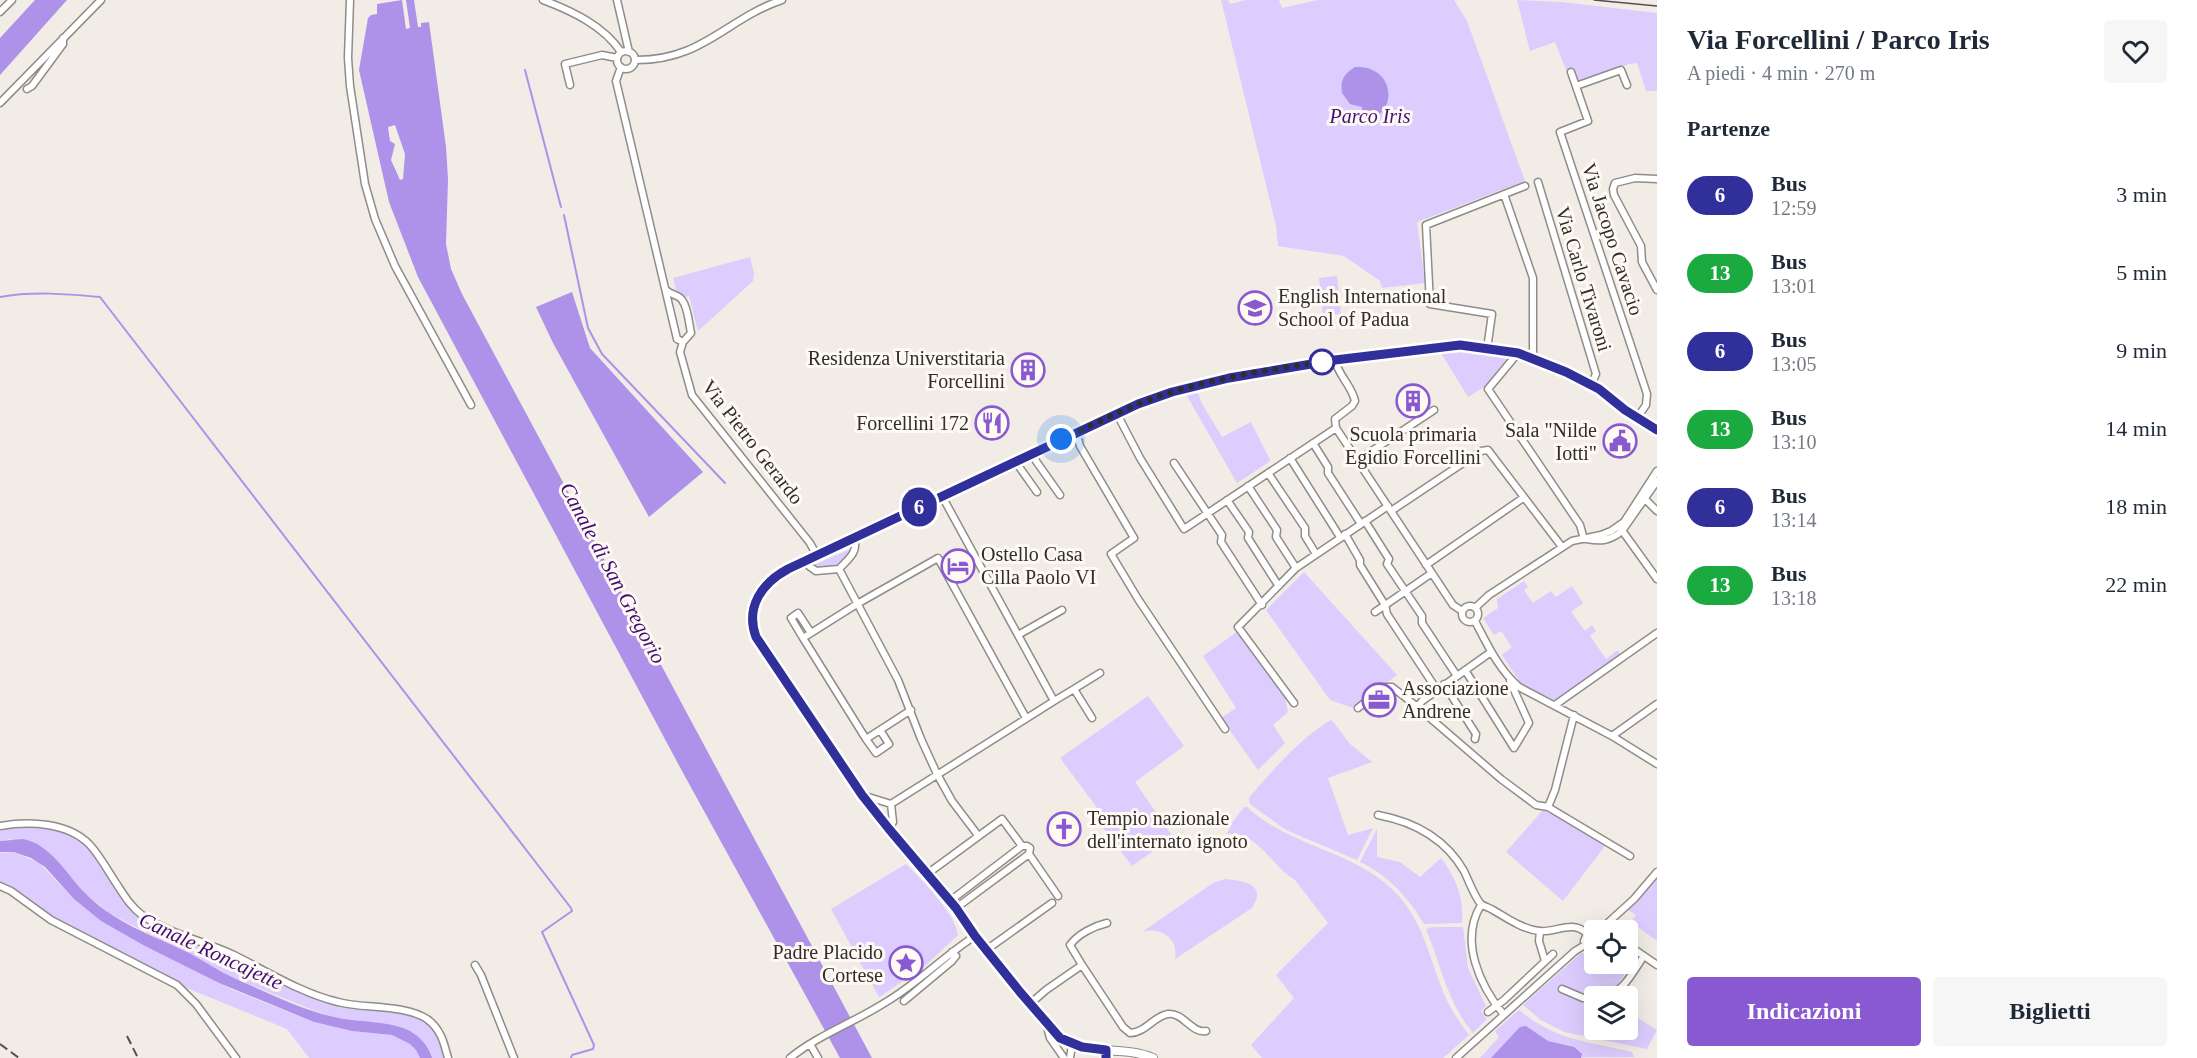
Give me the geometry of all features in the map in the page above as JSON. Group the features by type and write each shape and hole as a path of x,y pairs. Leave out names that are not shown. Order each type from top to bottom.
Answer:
{"street":[{"path":"0,6 10,0"},
{"path":"0,12 10,0"},
{"path":"0,103 101,0"},
{"path":"350,0 348,58 350,86 365,184 375,219 395,266 471,405"},
{"path":"543,0 592,24 613,42 621,67 629,68 635,60 664,58 692,50 752,14 782,0"},
{"path":"617,0 629,52 635,60"},
{"path":"27,89 32,86 63,44 63,38"},
{"path":"570,85 565,64 629,52"},
{"name":"Via Pietro Gerardo","path":"621,67 616,81 666,290 670,298 677,339 682,346"},
{"path":"1576,86 1621,70 1626,85"},
{"name":"Via Jacopo Cavacio","path":"1571,72 1588,121 1560,132 1647,394 1647,402 1637,418"},
{"path":"1657,178 1625,180 1613,186 1614,195 1641,246 1642,262 1657,290"},
{"name":"Via Carlo Tivaroni","path":"1538,182 1596,374 1591,384"},
{"path":"1487,349 1492,314 1430,304 1426,225 1525,186"},
{"path":"1504,194 1533,278 1533,359"},
{"name":"Via Pietro Gerardo","path":"670,298 680,297 691,333 682,346 682,359 692,395 810,543 817,556"},
{"path":"1153,1058 1130,1051 1106,1054 1072,1045 1056,1034 1046,1023 975,936 956,908 862,795 764,650 753,628 754,606 760,592 780,573 1076,432 1161,395 1229,378 1335,360 1460,345 1518,353 1591,384 1657,430"},
{"path":"1518,353 1488,389 1580,525 1584,539"},
{"path":"1335,360 1337,369 1355,401 1335,419 1336,428 1426,565 1453,604 1462,610 1464,620 1475,621"},
{"path":"1358,460 1434,410"},
{"path":"1117,414 1140,458 1184,529 1336,428"},
{"path":"1076,432 1080,446 1134,538 1111,554 1138,599 1225,729"},
{"path":"1313,443 1328,466 1328,472 1389,559 1388,564 1422,616 1422,623 1456,676"},
{"path":"1294,703 1238,627 1296,568 1363,522 1390,509 1484,449 1490,452 1562,547"},
{"path":"1033,453 1060,495"},
{"path":"1290,458 1360,560 1360,565 1385,605 1387,614 1437,690"},
{"path":"1015,461 1037,492"},
{"path":"1174,463 1222,535 1221,542 1262,604"},
{"path":"1643,497 1657,471"},
{"path":"1268,473 1305,528 1305,536 1316,554"},
{"path":"1475,608 1489,595 1572,541 1620,529 1657,481"},
{"path":"1248,486 1296,568"},
{"path":"942,496 1054,701"},
{"path":"1643,497 1657,511"},
{"path":"1426,565 1523,498"},
{"path":"1227,500 1249,532 1248,538 1278,585"},
{"path":"1620,529 1657,579"},
{"path":"806,561 816,572 839,569 855,551 857,545 854,539"},
{"path":"803,638 938,558 1026,718"},
{"path":"839,569 898,680 937,774 952,801 976,834"},
{"path":"1376,612 1432,573"},
{"path":"1462,610 1469,606 1475,608 1478,615 1475,621"},
{"path":"1018,635 1062,610"},
{"path":"811,633 798,613 790,618 876,753 889,744 880,730"},
{"path":"1475,621 1491,652 1519,687 1612,736 1657,765"},
{"path":"1555,705 1657,633"},
{"path":"1419,705 1422,700 1491,652"},
{"path":"1465,670 1514,748 1529,723 1509,677"},
{"path":"891,804 1100,673"},
{"path":"1444,684 1476,734 1475,739"},
{"path":"1358,708 1388,686 1396,689 1415,705 1419,705"},
{"path":"1074,689 1092,718"},
{"path":"1612,736 1657,704"},
{"path":"1419,705 1422,711 1501,779 1536,805 1548,807 1630,856"},
{"path":"866,739 911,710"},
{"path":"1548,807 1555,790 1574,715"},
{"path":"862,795 891,804"},
{"path":"889,829 893,822 891,804"},
{"path":"1378,816 1416,826 1437,839 1458,862 1481,905 1509,920 1540,931 1573,926 1584,929"},
{"path":"927,874 1002,819 1022,846"},
{"path":"0,826 31,824 54,826 75,833 90,845 129,903 154,922 336,1002 368,1008 405,1011 427,1019 442,1036 448,1058"},
{"path":"950,901 1022,846 1029,848 1029,854 1058,896"},
{"path":"956,908 1029,854"},
{"path":"1612,920 1657,872"},
{"path":"0,886 11,891 51,920 177,985 196,1004 236,1058"},
{"path":"986,950 1052,903"},
{"path":"1481,905 1473,923 1473,950 1483,984 1503,1015"},
{"path":"1107,922 1096,926 1070,945 1123,1028 1130,1033 1137,1033 1160,1017 1170,1014 1180,1017 1199,1031 1206,1031"},
{"path":"1540,931 1539,941 1545,961"},
{"path":"790,1058 812,1043 906,990 975,936"},
{"path":"1456,1058 1575,951 1584,946"},
{"path":"904,1001 952,961 956,956 952,952"},
{"path":"1638,952 1657,965"},
{"path":"1488,1012 1553,954"},
{"path":"1623,986 1644,956"},
{"path":"475,965 514,1058"},
{"path":"1031,1003 1082,965"},
{"path":"1562,989 1584,998"},
{"path":"1046,1023 1050,1038 1064,1058"},
{"path":"812,1043 818,1058"},
{"path":"1070,1058 1072,1045"},
{"path":"1467,1049 1467,1058"}],"green space":[{"name":"Parco Iris","path":"1221,0 1228,0 1230,4 1246,0 1279,0 1282,8 1318,0 1454,0 1467,21 1525,181 1417,222 1425,283 1382,288 1380,281 1344,256 1278,246 1276,226"},
{"path":"1517,0 1561,2 1657,13 1657,91 1646,91 1637,63 1579,81 1575,70 1567,72 1555,42 1530,51"},
{"path":"750,257 754,273 753,281 698,331 689,296 677,294 673,278"},
{"path":"1337,276 1341,314 1323,316 1319,278"},
{"path":"1467,352 1495,355 1507,359 1484,387 1468,397 1441,353"},
{"path":"1198,392 1201,402 1222,437 1251,422 1269,462 1237,483 1187,396"},
{"path":"851,549 852,551 837,567 816,569 813,565"},
{"path":"1304,572 1397,675 1353,708 1330,700 1266,610"},
{"path":"1524,581 1528,587 1524,590 1533,603 1551,591 1556,597 1572,586 1583,603 1571,612 1585,631 1592,625 1596,631 1590,636 1606,659 1618,650 1620,654 1555,700 1522,685 1502,655 1512,647 1501,631 1494,635 1483,618 1498,608 1497,599"},
{"path":"1238,631 1285,697 1288,712 1273,725 1285,743 1258,770 1221,718 1236,708 1203,656"},
{"path":"1148,696 1184,746 1135,782 1173,837 1132,866 1092,813 1098,809 1060,758"},
{"path":"1331,720 1349,743 1372,762 1328,778 1348,835 1373,828 1357,860 1286,830 1250,804 1249,798 1287,756 1309,735"},
{"path":"1244,807 1282,831 1359,866 1393,890 1419,927 1447,1001 1469,1035 1443,1058 1262,1058 1251,1045 1294,998 1276,975 1328,923 1295,880 1256,843 1238,834 1227,834"},
{"path":"1543,810 1559,817 1605,846 1563,901 1506,852"},
{"path":"0,827 54,827 74,834 88,845 138,916 336,1004 405,1012 426,1020 441,1037 447,1058 432,1058 429,1049 397,1026 332,1017 231,977 109,913 86,894 46,850 10,839 0,841"},
{"path":"1377,829 1377,857 1400,862 1420,877 1441,858 1458,889 1462,905 1462,923 1424,924 1412,905 1389,880 1360,862"},
{"path":"14,852 39,863 74,899 101,921 201,974 233,990 314,1022 352,1031 392,1035 410,1044 420,1058 309,1058 287,1029 177,984 140,962 53,918 22,895 0,883 0,853"},
{"path":"906,864 944,907 958,935 923,968 879,997 831,909"},
{"path":"1657,878 1657,941 1638,927 1638,920 1632,920 1636,915 1628,910"},
{"path":"1225,879 1244,882 1255,889 1257,897 1252,908 1175,959 1174,945 1167,935 1155,931 1142,932 1213,883"},
{"path":"1463,927 1468,968 1486,1006 1481,1011 1487,1019 1473,1033 1457,1009 1445,983 1426,929"},
{"path":"1581,953 1584,953 1584,974 1625,974 1617,986 1584,986 1584,1036 1564,1032 1541,1020 1523,1005"},
{"path":"1519,1010 1559,1034 1632,1052 1634,1057 1480,1058 1499,1037 1495,1031"},
{"path":"1638,1018 1657,1030 1647,1049 1603,1040 1638,1040"}],"shaded area":[{"path":"35,0 67,0 0,75 0,38"},
{"path":"402,0 406,29 410,28 406,0 414,0 418,27 421,27 421,23 429,22 446,147 448,179 446,244 451,269 462,294 872,1058 840,1058 682,771 418,277 389,202 359,70 368,18 377,14 377,4","holes":["395,125 405,154 403,179 400,180 391,160 395,144 390,141 388,127"]},
{"path":"1355,67 1368,68 1378,73 1385,81 1388,91 1388,101 1383,110 1375,117 1363,121 1362,107 1350,104 1342,93 1344,78"},
{"path":"572,292 590,348 703,472 649,517 553,343 536,307"},
{"path":"23,839 33,842 49,853 94,902 133,927 189,953 223,973 300,1006 334,1017 393,1025 410,1031 424,1042 432,1058 420,1058 410,1044 392,1035 352,1031 314,1022 219,983 145,946 101,921 74,899 45,867 31,858 14,852 0,852 0,841"},
{"path":"1526,1026 1548,1041 1574,1047 1582,1054 1581,1058 1491,1058 1520,1027"}],"waterway":[{"path":"525,70 561,207"},
{"path":"564,215 588,328 602,354 725,483"},
{"path":"0,297 37,294 100,297 571,908 572,911 542,932 594,1045 593,1049 572,1055 571,1058"}],"tram line":[{"path":"1594,0 1657,6"}],"railway":[{"path":"127,1036 138,1058"},
{"path":"0,1044 19,1058"}],"bus line":[{"name":"6","path":"1106,1058 1106,1050 1072,1045 1056,1034 1009,979 956,908 862,795 756,637 752,620 754,606 760,592 772,579 788,569 1138,404 1189,387 1288,367 1460,345 1518,353 1582,379 1657,430"}],"place":[{"name":"English International School of Padua","path":"1255,308"},
{"name":"Residenza Universtitaria Forcellini","path":"1028,370"},
{"name":"Scuola primaria Egidio Forcellini","path":"1413,401"},
{"name":"Forcellini 172","path":"992,423"},
{"name":"Sala \"Nilde Iotti\"","path":"1620,441"},
{"name":"Ostello Casa Cilla Paolo VI","path":"958,566"},
{"name":"Associazione Andrene","path":"1379,700"},
{"name":"Tempio nazionale dell'internato ignoto","path":"1064,829"},
{"name":"Padre Placido Cortese","path":"906,963"}],"route":[{"path":"1061,439 1138,404 1172,392 1229,378 1322,362"}],"water label":[{"name":"Canale di San Gregorio","path":"613,573"},
{"name":"Canale Roncajette","path":"211,951"}]}
